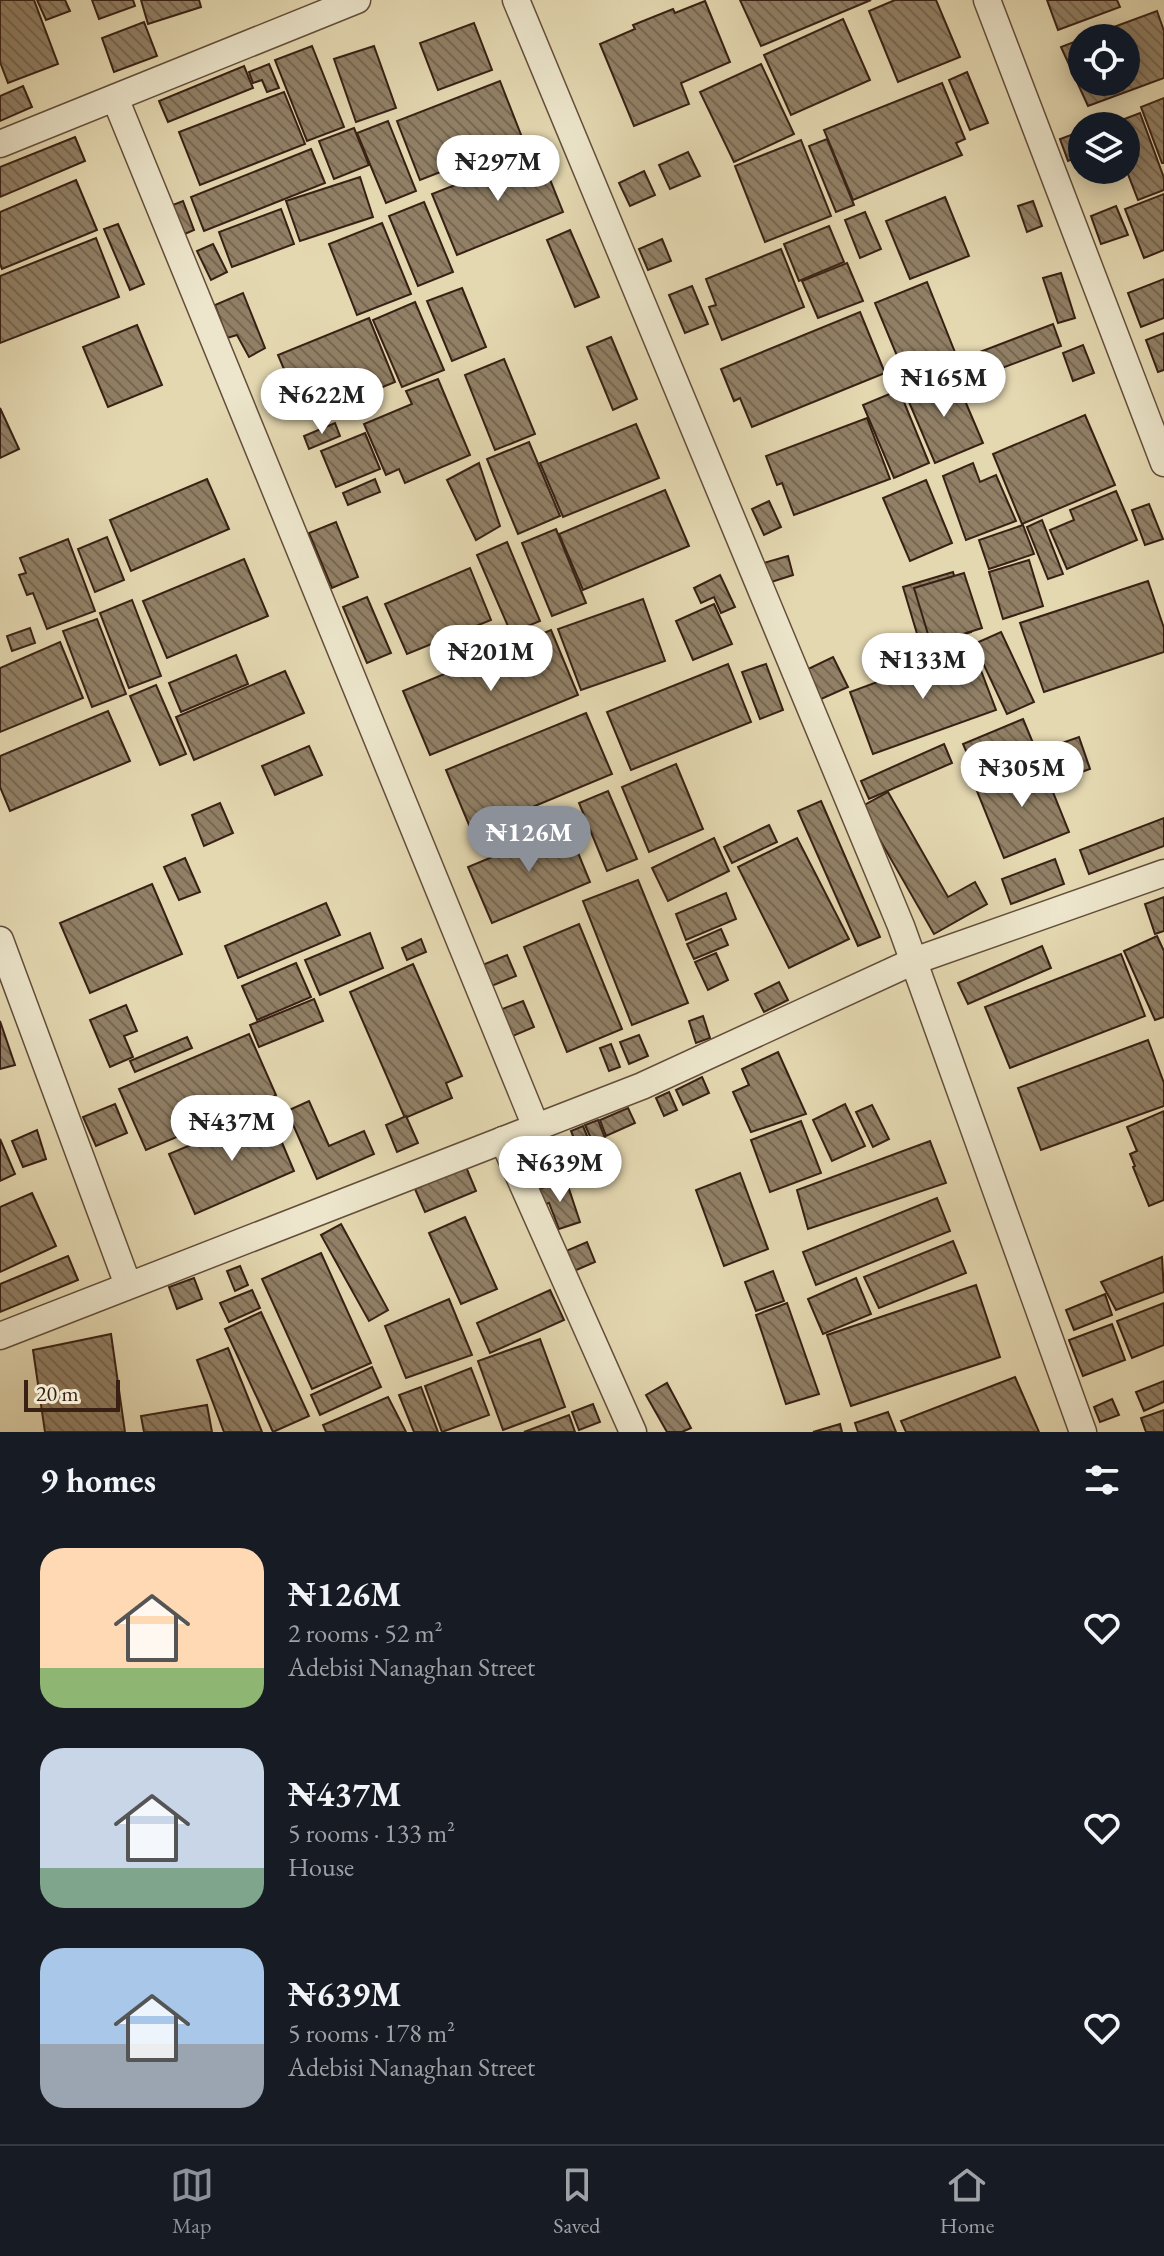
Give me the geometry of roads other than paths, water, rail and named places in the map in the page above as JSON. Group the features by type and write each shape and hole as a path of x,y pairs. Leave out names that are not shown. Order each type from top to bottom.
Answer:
{"street":[{"path":"0,144 357,0"},
{"path":"516,0 914,961 1083,1432"},
{"path":"987,0 1164,463"},
{"path":"115,98 536,1127"},
{"path":"0,1336 642,1086 914,961 1164,873"},
{"path":"0,940 128,1285"},
{"path":"503,1140 633,1432"}]}
